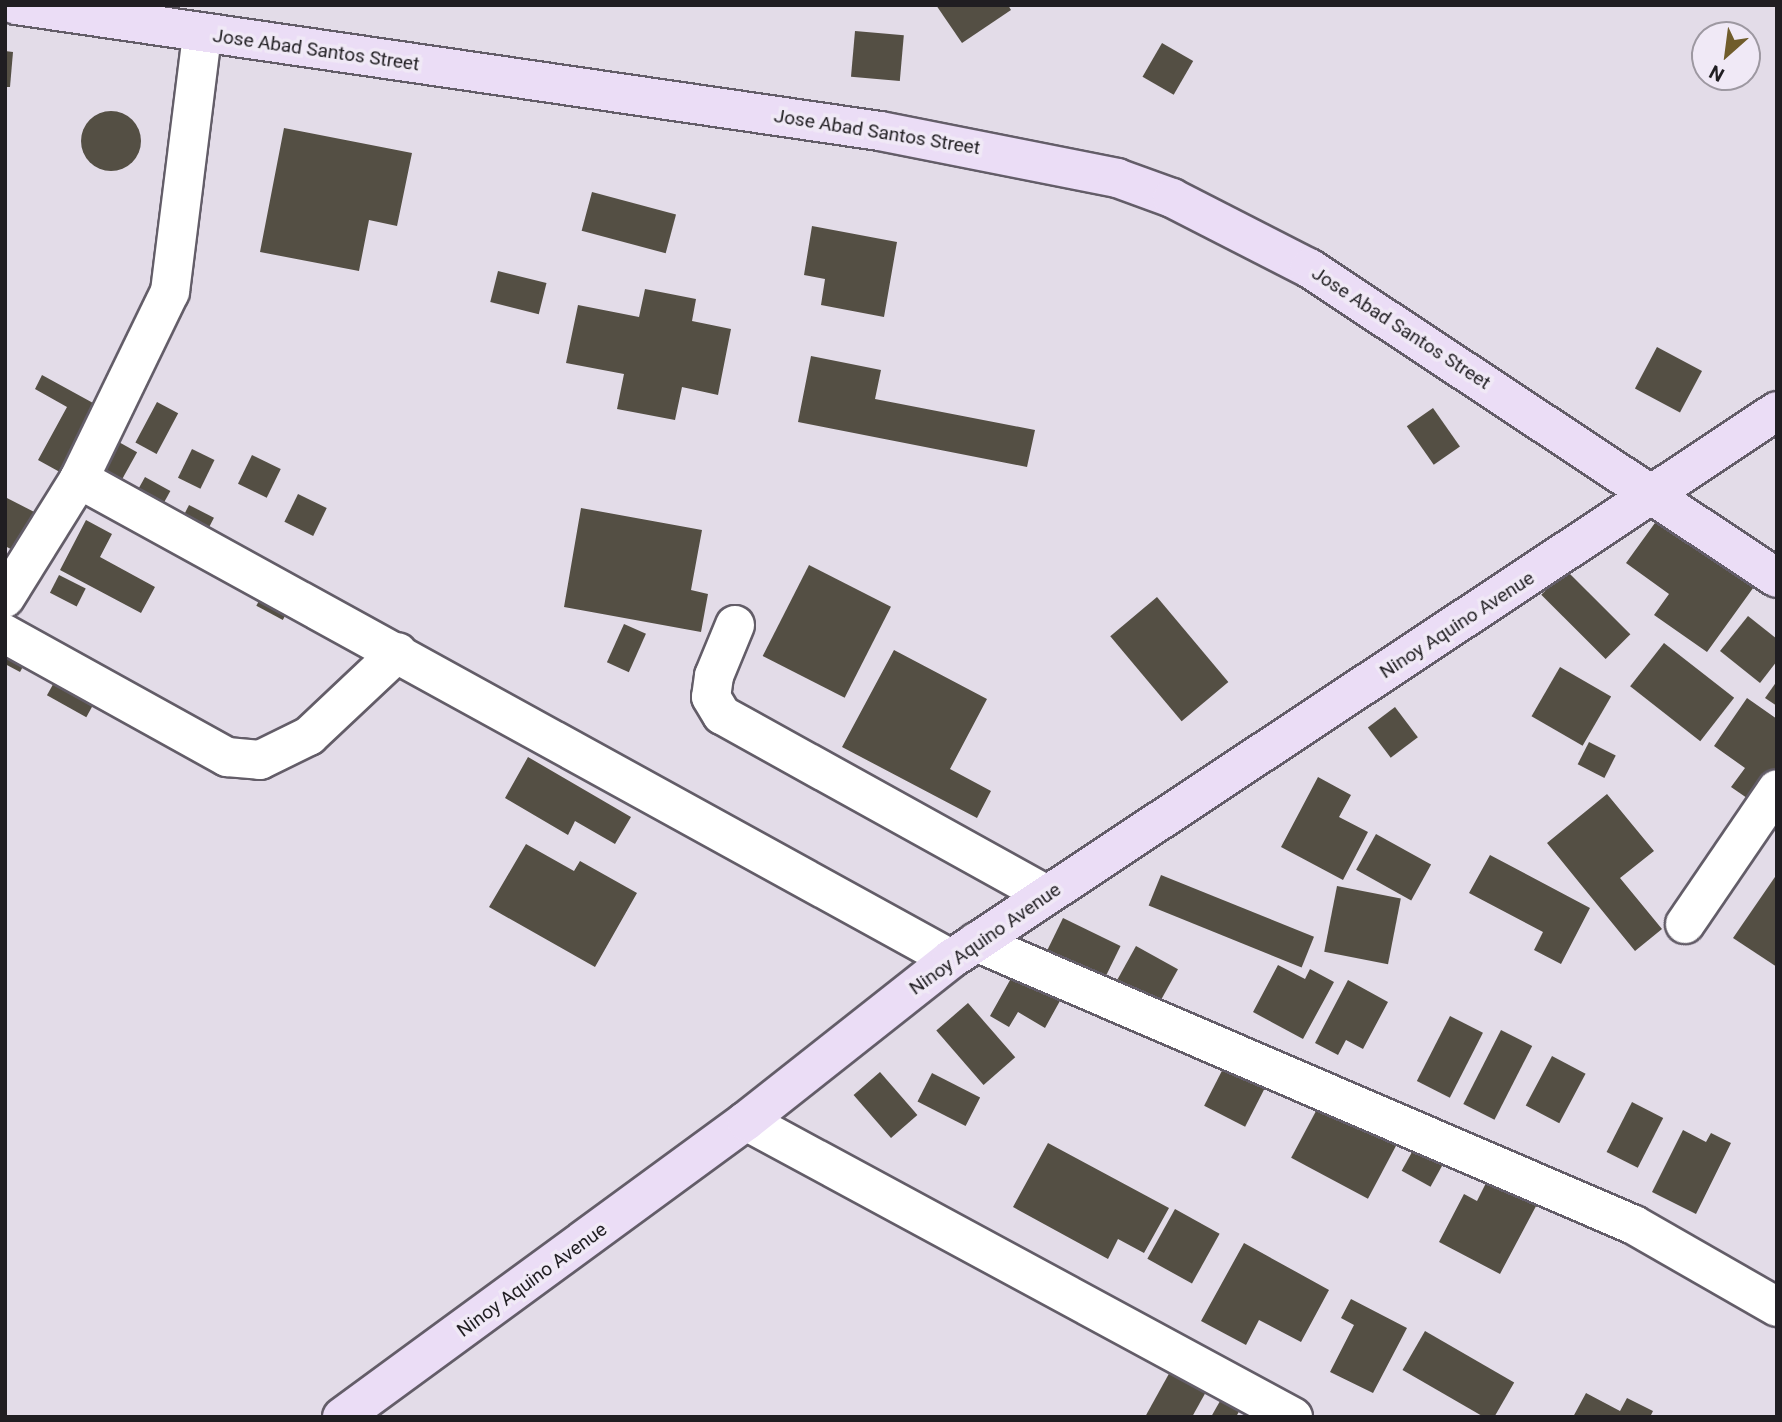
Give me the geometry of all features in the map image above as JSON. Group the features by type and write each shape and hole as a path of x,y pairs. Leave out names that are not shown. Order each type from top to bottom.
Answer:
{"main road":[{"name":"Jose Abad Santos Street","path":"16,5 880,131 1117,178 1172,198 1309,268 1777,579"},
{"name":"Ninoy Aquino Avenue","path":"342,1417 746,1121 964,950 1045,894 1653,497 1777,411"}],"street":[{"path":"5,598 79,479 170,292 202,34"},
{"path":"79,479 398,652 964,950 1634,1225 1777,1307"},
{"path":"735,625 714,676 711,697 722,715 1045,894"},
{"path":"5,635 227,757 260,760 309,736 398,652"},
{"path":"1685,924 1777,789"},
{"path":"746,1121 1293,1417"}],"building":[{"path":"936,5 1008,5 1011,10 962,43"},
{"path":"855,31 904,35 900,81 851,77"},
{"path":"1162,43 1193,61 1174,95 1142,77"},
{"path":"5,51 13,52 10,87 5,87"},
{"path":"111,111 128,116 136,124 141,141 136,158 128,166 111,171 94,166 86,158 81,141 86,124 94,116"},
{"path":"284,128 412,153 397,226 369,220 359,271 260,252"},
{"path":"592,192 676,215 666,253 582,231"},
{"path":"812,226 897,242 884,317 821,305 825,279 804,275"},
{"path":"498,271 547,283 539,314 490,302"},
{"path":"645,289 696,299 692,321 731,329 718,395 682,387 675,420 617,409 624,374 566,363 578,305 639,317"},
{"path":"1657,347 1702,371 1680,412 1635,388"},
{"path":"811,356 881,370 875,399 1035,430 1027,467 798,422"},
{"path":"42,375 104,409 67,476 38,460 67,407 35,389"},
{"path":"157,402 178,413 157,454 135,443"},
{"path":"1433,408 1460,447 1434,465 1407,426"},
{"path":"117,441 137,452 113,495 93,484"},
{"path":"192,449 214,460 200,489 178,478"},
{"path":"252,455 281,469 267,498 238,484"},
{"path":"145,477 170,491 158,514 132,500"},
{"path":"298,494 327,508 313,536 284,522"},
{"path":"5,497 46,518 26,557 5,546"},
{"path":"189,505 214,518 203,539 178,526"},
{"path":"581,508 702,530 691,590 708,594 701,632 564,607"},
{"path":"1660,516 1756,584 1707,652 1654,615 1669,594 1626,563"},
{"path":"86,520 112,534 100,557 155,587 141,613 60,570"},
{"path":"809,565 891,607 845,698 763,656"},
{"path":"1566,570 1630,634 1606,659 1541,595"},
{"path":"59,575 86,589 77,606 50,593"},
{"path":"269,582 295,596 283,620 256,606"},
{"path":"1157,597 1228,682 1182,721 1110,636"},
{"path":"1748,616 1777,639 1777,661 1760,683 1720,651"},
{"path":"624,624 646,634 629,672 607,662"},
{"path":"1664,643 1734,698 1700,741 1630,686"},
{"path":"894,650 987,699 950,769 991,791 977,818 842,747"},
{"path":"5,651 31,652 20,672 5,664"},
{"path":"1560,667 1611,697 1583,746 1532,716"},
{"path":"61,670 100,692 86,717 47,695"},
{"path":"1777,681 1777,706 1765,698"},
{"path":"1747,698 1777,719 1777,783 1760,807 1731,787 1745,768 1714,746"},
{"path":"1395,707 1418,737 1391,758 1368,727"},
{"path":"1589,742 1616,756 1604,778 1578,764"},
{"path":"528,757 631,817 615,844 575,821 568,835 505,798"},
{"path":"1318,777 1351,795 1339,817 1368,832 1343,880 1281,847"},
{"path":"1607,794 1654,851 1620,878 1662,929 1635,951 1547,843"},
{"path":"1376,834 1431,865 1411,900 1356,870"},
{"path":"526,844 574,871 580,861 637,893 595,967 489,907"},
{"path":"1490,855 1590,908 1561,964 1534,950 1543,932 1469,893"},
{"path":"1777,874 1777,967 1733,938"},
{"path":"1161,875 1314,937 1302,967 1149,906"},
{"path":"1337,886 1401,898 1388,964 1324,952"},
{"path":"1063,918 1121,946 1104,979 1047,951"},
{"path":"1136,946 1178,969 1160,1003 1118,979"},
{"path":"1278,965 1305,979 1310,969 1334,982 1303,1039 1253,1012"},
{"path":"1014,973 1061,999 1045,1028 1018,1012 1009,1027 990,1016"},
{"path":"1348,980 1388,1002 1363,1049 1346,1040 1338,1055 1315,1043"},
{"path":"968,1003 1015,1057 984,1085 936,1031"},
{"path":"1450,1016 1483,1033 1450,1098 1417,1081"},
{"path":"1501,1030 1532,1046 1495,1120 1463,1104"},
{"path":"1230,1055 1271,1076 1245,1127 1204,1106"},
{"path":"1552,1056 1586,1074 1559,1123 1526,1105"},
{"path":"880,1072 917,1115 891,1138 854,1095"},
{"path":"932,1073 980,1098 966,1126 917,1102"},
{"path":"1324,1096 1401,1137 1368,1199 1291,1158"},
{"path":"1632,1102 1663,1118 1638,1168 1607,1152"},
{"path":"1683,1130 1706,1142 1711,1133 1731,1143 1696,1214 1652,1192"},
{"path":"1422,1134 1451,1150 1431,1187 1402,1171"},
{"path":"1048,1143 1169,1208 1144,1253 1118,1239 1108,1259 1013,1207"},
{"path":"1494,1167 1543,1193 1500,1274 1439,1242 1464,1194 1477,1201"},
{"path":"1175,1209 1220,1234 1192,1284 1147,1259"},
{"path":"1244,1243 1329,1290 1301,1342 1259,1320 1246,1345 1201,1321"},
{"path":"1351,1299 1407,1328 1373,1393 1330,1372 1354,1325 1341,1318"},
{"path":"1425,1331 1514,1382 1494,1417 1484,1417 1402,1370"},
{"path":"1176,1361 1212,1381 1192,1417 1145,1417"},
{"path":"1586,1393 1620,1411 1627,1398 1653,1411 1650,1417 1573,1417"},
{"path":"1224,1394 1243,1404 1236,1417 1211,1417"}]}
